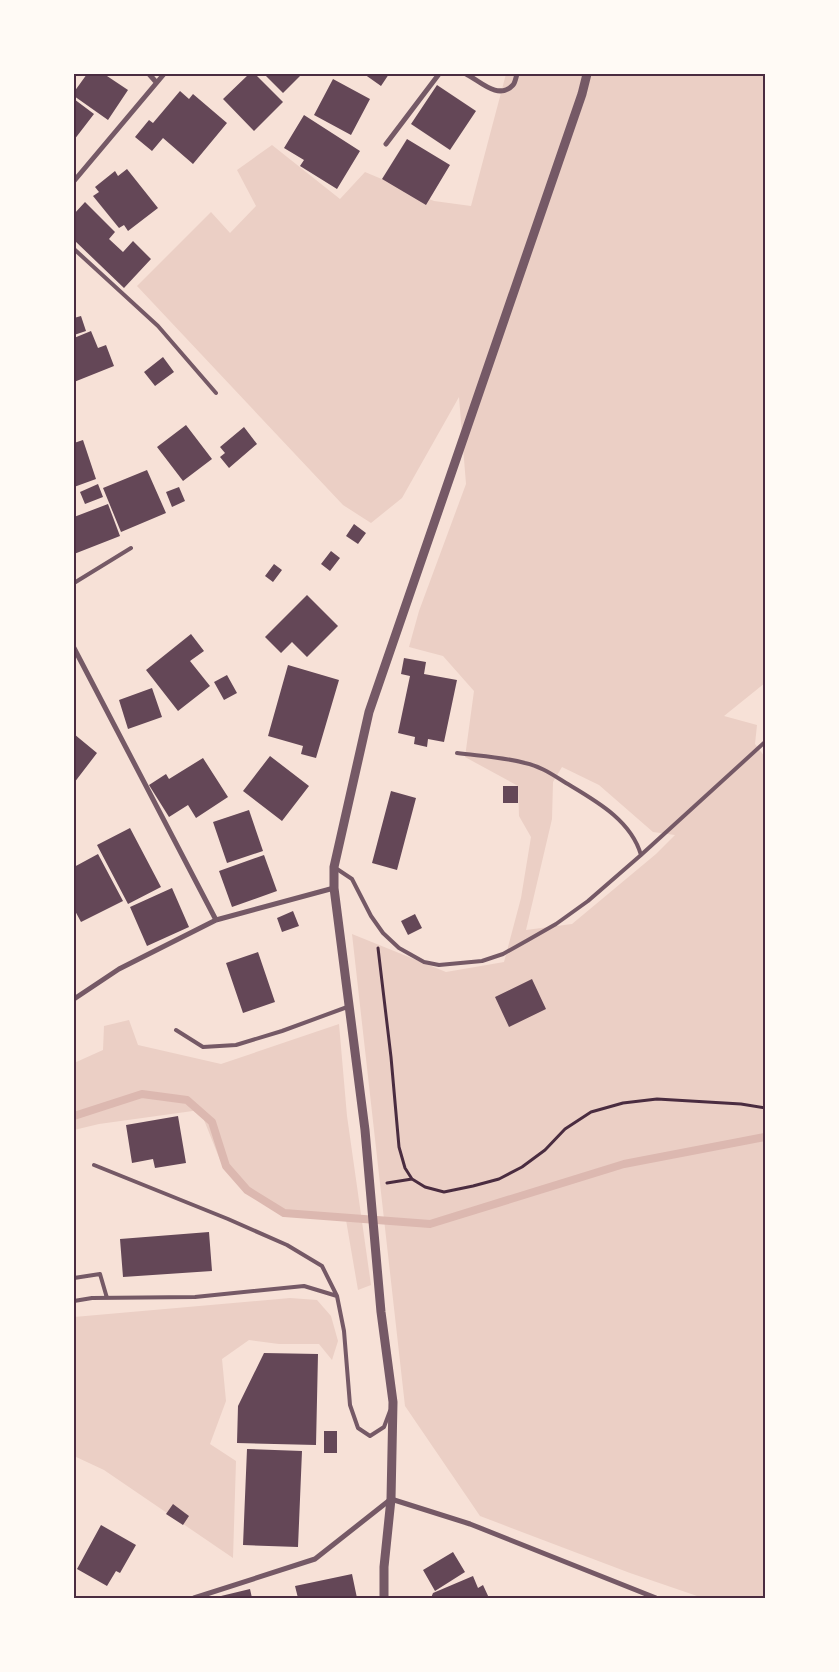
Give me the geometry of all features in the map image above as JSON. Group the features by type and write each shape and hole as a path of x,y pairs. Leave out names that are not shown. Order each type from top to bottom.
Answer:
{"street":[{"path":"149,74 156,82"},
{"path":"74,181 164,74"},
{"path":"386,144 438,74"},
{"path":"466,74 492,90 502,91 513,85 517,74"},
{"path":"384,1598 384,1567 391,1500 393,1402 381,1312 365,1130 334,888 334,867 369,712 582,94 587,74"},
{"path":"74,648 216,920"},
{"path":"74,999 119,969 216,920 334,888"},
{"path":"194,1598 315,1558 391,1500"},
{"path":"391,1500 470,1524 656,1598"}],"lane":[{"path":"74,250 158,326 216,393"},
{"path":"74,583 131,548"},
{"path":"334,867 352,879 371,916 383,934 399,948 424,962 439,965 482,962 503,954 556,924 588,901 641,856 765,742"},
{"path":"457,753 526,763 541,768 594,799 610,812 633,837 641,856"},
{"path":"176,1030 203,1047 236,1045 282,1031 350,1006"},
{"path":"94,1165 287,1245 322,1266 337,1296 344,1331 350,1404 358,1428 370,1436 384,1427 393,1402"},
{"path":"74,1278 100,1274 107,1298"},
{"path":"74,1301 107,1298 195,1297 304,1286 337,1296"}],"path":[{"path":"383,934 378,950 391,1057 399,1147 405,1168 412,1179 424,1187 444,1192 499,1179 546,1150 565,1128 591,1112 623,1103 657,1099 741,1104 765,1108"},
{"path":"369,1183 412,1179"}],"shaded area":[{"path":"506,74 765,74 765,683 724,716 757,725 755,744 765,757 765,1598 703,1598 630,1573 480,1516 405,1406 352,934 446,972 504,962 521,898 531,837 519,816 518,786 465,757 474,691 443,656 409,647 419,611 466,484 459,397 402,498 371,523 343,505 137,286 211,212 230,233 256,206 237,170 272,145 340,199 365,172 434,201 471,206","holes":["562,767 599,785 653,832 675,835 656,854 572,924 526,930 552,819 553,782"]},
{"path":"129,1020 138,1045 221,1064 339,1024 347,1116 371,1285 358,1290 346,1220 276,1212 242,1189 220,1160 200,1110 99,1124 74,1130 74,1063 103,1050 104,1026"},
{"path":"290,1298 317,1300 331,1316 338,1341 332,1360 319,1344 279,1344 249,1340 222,1359 226,1401 210,1444 236,1461 233,1558 104,1470 74,1456 74,1317"}],"building":[{"path":"87,74 104,74 128,90 108,120 74,96 74,92"},
{"path":"249,74 255,74 283,102 254,131 223,99"},
{"path":"264,74 302,74 283,93"},
{"path":"364,74 389,74 381,86"},
{"path":"333,79 370,99 351,135 314,115"},
{"path":"437,85 476,111 450,150 411,124"},
{"path":"180,91 189,99 193,94 227,123 193,164 163,138 152,151 135,137 149,120 153,123"},
{"path":"74,99 94,114 74,140"},
{"path":"304,115 360,151 337,189 300,166 304,160 284,148"},
{"path":"407,139 450,165 426,205 382,179"},
{"path":"127,169 158,208 128,231 124,225 119,228 93,196 99,192 95,187 115,171 118,176"},
{"path":"85,202 115,232 109,239 123,252 133,241 151,259 124,288 74,240 74,214"},
{"path":"81,316 86,331 74,335 74,318"},
{"path":"91,331 98,348 106,345 114,366 74,382 74,338"},
{"path":"163,357 174,372 155,386 144,372"},
{"path":"186,425 212,459 183,481 157,447"},
{"path":"244,427 257,444 229,468 220,457 225,453 220,447"},
{"path":"83,440 96,479 74,487 74,443"},
{"path":"147,470 166,513 121,532 103,488"},
{"path":"98,484 103,497 85,504 80,492"},
{"path":"179,487 185,501 172,507 166,492"},
{"path":"108,504 120,536 74,554 74,517"},
{"path":"354,524 366,533 358,544 346,536"},
{"path":"331,551 340,558 330,571 321,564"},
{"path":"274,564 282,570 273,582 265,576"},
{"path":"307,595 338,626 307,657 292,642 281,653 265,637"},
{"path":"191,634 204,651 190,661 210,686 178,711 146,670"},
{"path":"404,658 426,662 424,674 457,680 444,742 428,739 427,747 414,744 415,737 398,733 410,676 401,674"},
{"path":"288,665 339,680 316,758 301,754 303,746 268,736"},
{"path":"227,675 237,693 224,700 214,682"},
{"path":"152,688 162,717 128,729 119,700"},
{"path":"74,734 97,753 74,783"},
{"path":"270,756 309,786 282,821 243,791"},
{"path":"203,758 228,797 196,818 188,805 169,817 149,785 166,774 169,779"},
{"path":"503,786 518,786 518,803 503,803"},
{"path":"391,791 416,798 397,870 372,863"},
{"path":"249,810 263,851 227,863 213,822"},
{"path":"130,828 161,887 128,904 97,845"},
{"path":"98,854 123,901 81,922 74,909 74,867"},
{"path":"264,855 277,891 232,907 219,871"},
{"path":"172,888 189,927 147,946 130,907"},
{"path":"293,911 299,926 282,932 277,918"},
{"path":"415,914 422,928 408,935 401,921"},
{"path":"258,952 275,1002 243,1013 226,963"},
{"path":"532,979 546,1009 509,1027 495,997"},
{"path":"178,1116 186,1163 155,1168 153,1159 132,1163 126,1125"},
{"path":"209,1232 212,1271 123,1277 120,1239"},
{"path":"264,1353 318,1354 316,1445 237,1443 238,1406"},
{"path":"324,1431 337,1431 337,1453 324,1453"},
{"path":"247,1449 302,1451 298,1547 243,1545"},
{"path":"173,1504 189,1516 183,1525 166,1514"},
{"path":"101,1525 136,1545 120,1573 116,1571 107,1586 77,1569"},
{"path":"453,1552 465,1572 435,1591 423,1570"},
{"path":"352,1574 357,1598 298,1598 295,1586"},
{"path":"473,1576 478,1588 483,1585 489,1598 431,1598 433,1593"},
{"path":"250,1589 252,1598 221,1598 221,1596"}],"waterway":[{"path":"74,1116 142,1094 187,1100 212,1122 226,1166 247,1190 284,1213 430,1224 624,1164 765,1137"}]}
